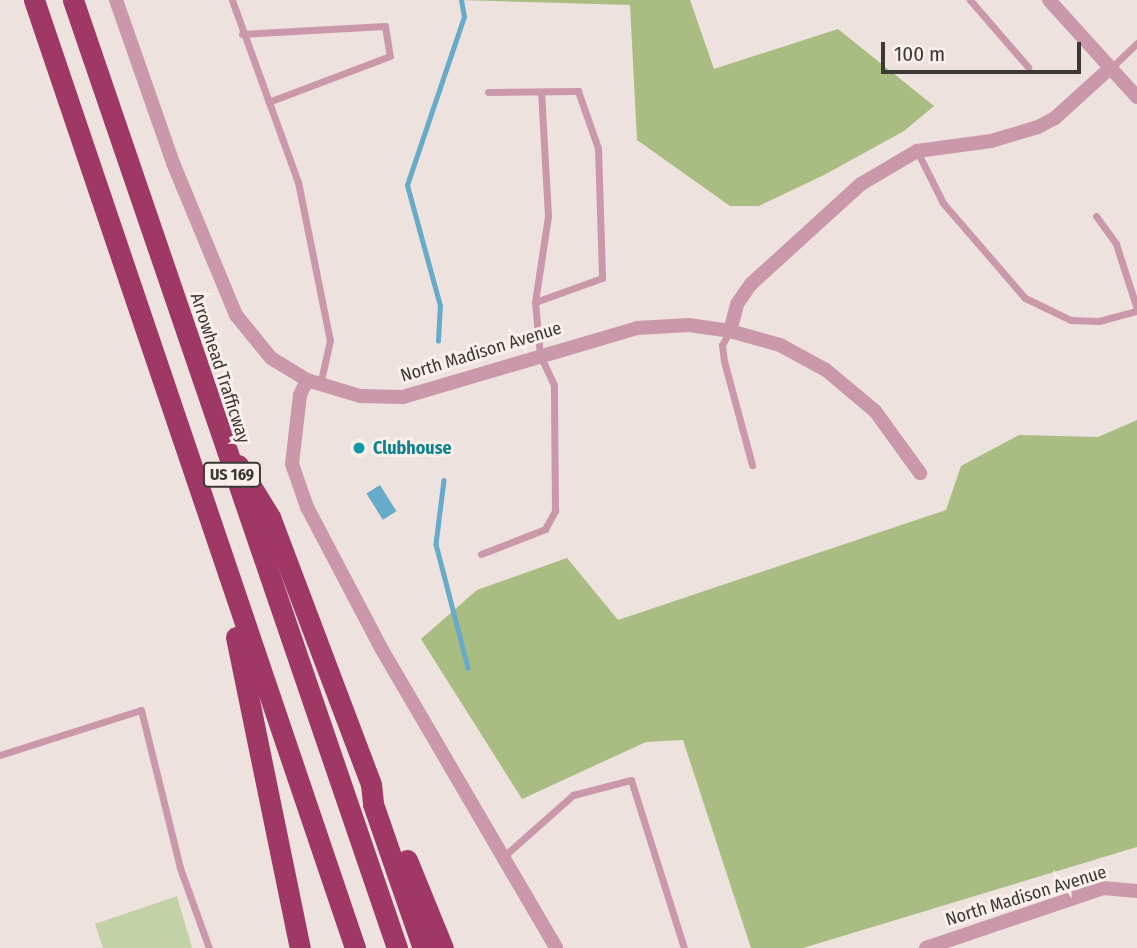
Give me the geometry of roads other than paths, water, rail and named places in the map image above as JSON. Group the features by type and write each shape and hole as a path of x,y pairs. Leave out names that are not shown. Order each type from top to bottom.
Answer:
{"highway":[{"name":"US 169","path":"34,0 220,556 355,948"},
{"name":"Arrowhead Trafficway","path":"73,0 217,432 397,948"},
{"path":"217,432 270,517 371,784 373,804 423,948"},
{"path":"220,556 300,948"},
{"path":"371,784 384,801 443,948"}],"street":[{"name":"North Madison Avenue","path":"117,0 173,163 236,314 271,358 313,383 360,396 402,397 637,328 689,326 730,331 780,345 826,370 875,411 920,473"},
{"path":"1049,0 1108,70 1137,97"},
{"path":"730,331 737,304 751,284 861,184 917,151 991,141 1038,127 1055,118 1108,70"},
{"path":"313,383 300,395 292,464 307,507 364,619 556,948"},
{"name":"North Madison Avenue","path":"926,948 1103,888 1137,891"}],"lane":[{"path":"232,0 242,34 298,182 330,340 313,383"},
{"path":"970,0 1028,67"},
{"path":"242,34 386,26 390,56 268,102"},
{"path":"1108,70 1137,43"},
{"path":"488,92 578,91 598,148 601,278 535,302"},
{"path":"481,554 545,529 555,511 554,385 540,355 535,302 548,216 541,92"},
{"path":"917,151 943,203 1025,298 1071,320 1099,321 1137,310 1116,244 1096,216"},
{"path":"730,331 722,345 724,360 752,465"},
{"path":"0,755 141,710 180,868 209,948"},
{"path":"503,857 573,795 631,780 684,948"}],"water":[{"path":"380,485 396,511 383,520 366,493"}],"waterway":[{"path":"438,341 440,306 407,185 464,17 461,0"},
{"path":"444,480 436,544 468,668"}],"place":[{"name":"Clubhouse","path":"359,448"}]}
